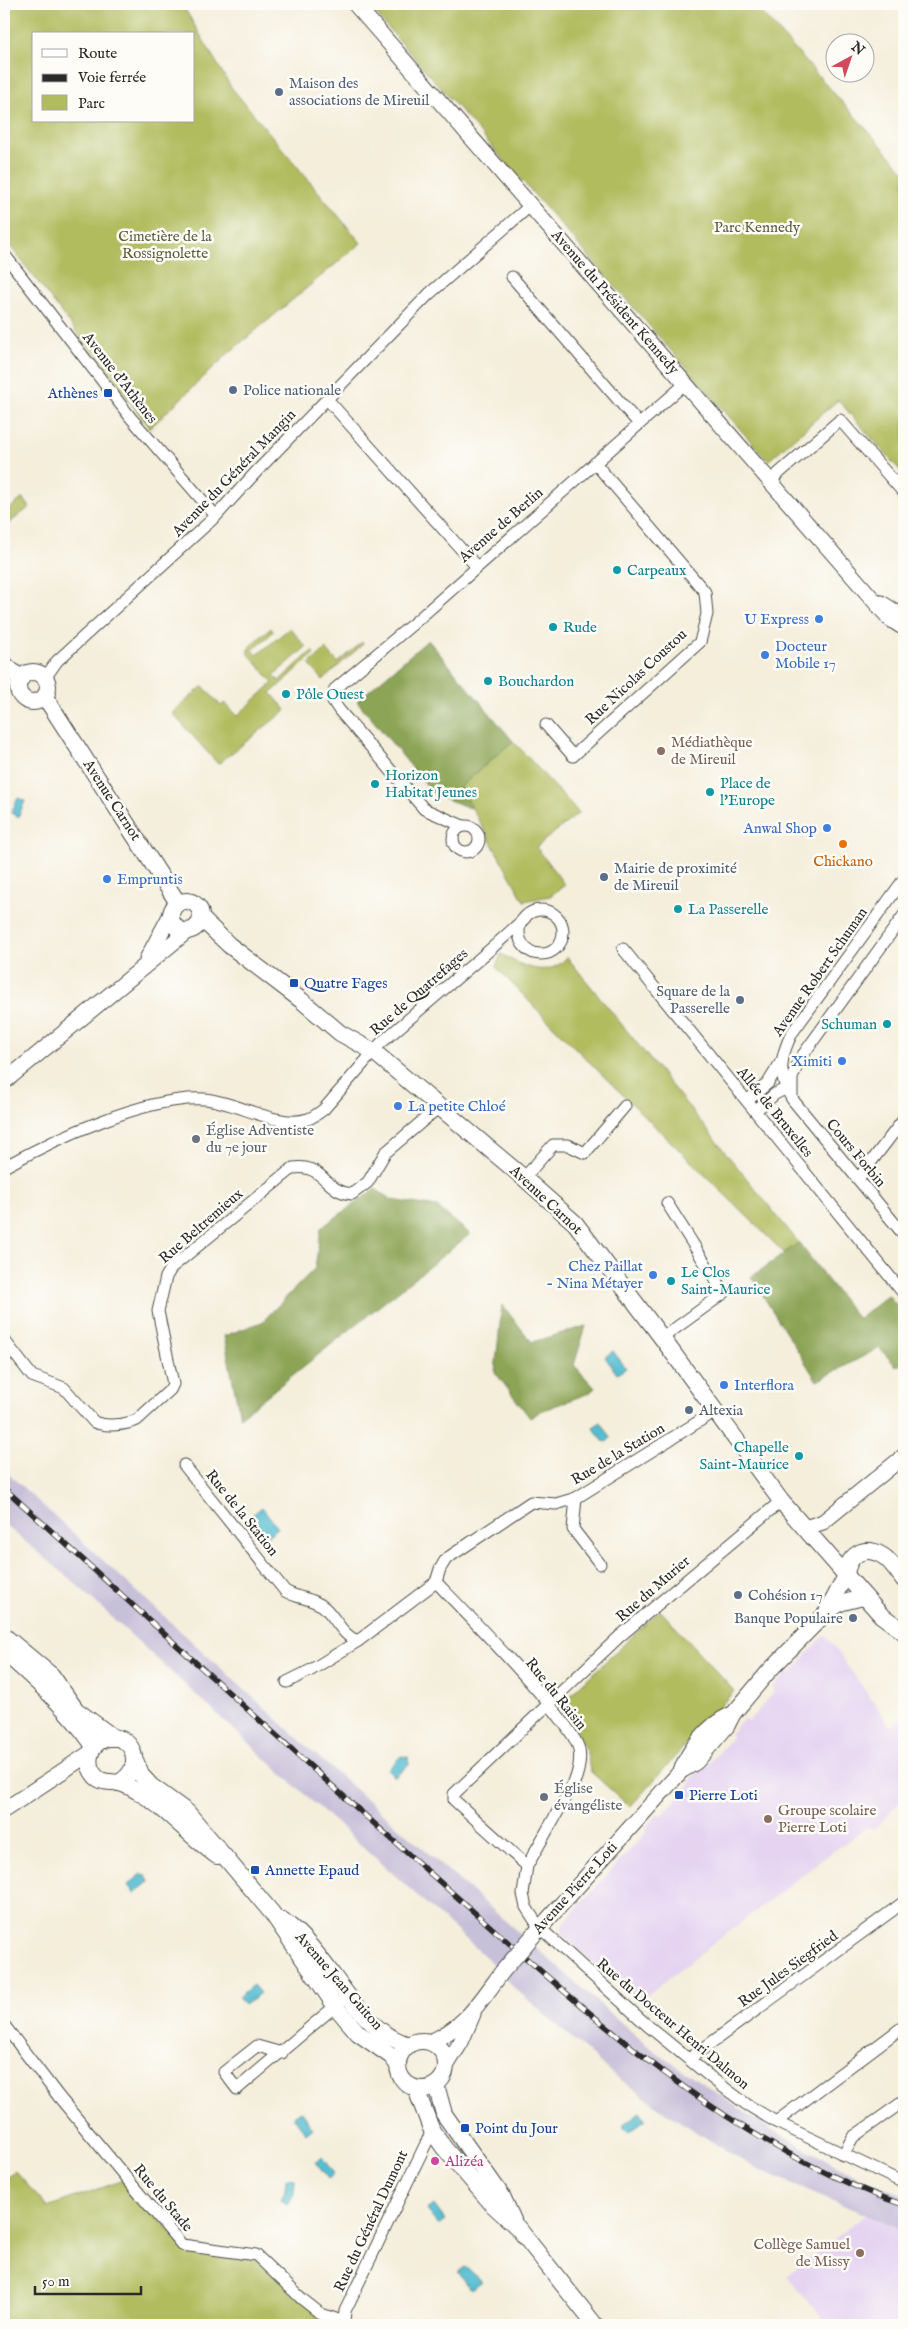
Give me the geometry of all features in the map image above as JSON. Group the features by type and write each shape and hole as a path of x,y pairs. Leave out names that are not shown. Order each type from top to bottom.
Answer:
{"main road":[{"path":"4,664 21,679"},
{"path":"32,672 45,678 48,686 45,697 35,702 25,701 18,689 21,679 32,672"},
{"name":"Avenue Carnot","path":"45,697 174,909"},
{"path":"185,901 194,904 200,912 193,927 173,926 174,909 185,901"},
{"name":"Avenue Carnot","path":"193,927 229,944 302,1000 340,1033 374,1052 575,1223 781,1501 818,1542 830,1560 882,1615 904,1632"},
{"name":"Avenue Carnot","path":"818,1542 852,1556"},
{"path":"846,1575 847,1565 852,1556 864,1552 875,1552 884,1557 904,1580"},
{"path":"4,1636 52,1676 76,1710 114,1738 126,1742 135,1760 130,1774 118,1783 104,1782 94,1775 90,1767 92,1749 54,1700 4,1652"},
{"path":"92,1749 106,1738 114,1738"},
{"name":"Avenue Jean Guiton","path":"135,1760 142,1776 152,1786 187,1812 205,1831 232,1868 272,1913 336,2007 358,2033 391,2056 398,2065"},
{"name":"Avenue Jean Guiton","path":"118,1783 140,1793 172,1818 205,1848 232,1868"},
{"name":"Avenue Jean Guiton","path":"272,1913 285,1921 316,1951 369,2019 386,2034 408,2045"},
{"path":"415,2042 430,2042 442,2051 446,2066 444,2077 436,2085 423,2090 416,2089 403,2080 398,2065 399,2058 408,2045 415,2042"},
{"path":"436,2085 444,2114 502,2196 518,2228"},
{"path":"416,2089 432,2131 492,2204 518,2228 595,2325"}],"street":[{"name":"Avenue du Président Kennedy","path":"355,4 875,599 890,619 904,624"},
{"name":"Avenue du Général Mangin","path":"45,678 57,661 216,516 429,294 530,205"},
{"name":"Avenue d'Athènes","path":"4,254 131,418 216,516"},
{"path":"512,277 639,424"},
{"name":"Avenue de Berlin","path":"463,826 424,808 339,710 333,701 335,689 686,383"},
{"path":"327,399 477,567"},
{"path":"771,480 840,420 904,493"},
{"name":"Rue Nicolas Coustou","path":"546,725 573,756 700,642 707,614 705,592 595,463"},
{"name":"Avenue Robert Schuman","path":"785,1089 782,1080 781,1062 784,1049 792,1033 904,879"},
{"path":"143,966 174,909"},
{"path":"792,1099 792,1078 800,1059 904,915"},
{"name":"Rue de Quatrefages","path":"4,1167 93,1124 128,1113 184,1101 203,1099 219,1101 271,1118 307,1120 324,1109 382,1042 525,918"},
{"path":"4,1082 143,966 193,927"},
{"name":"Allée de Bruxelles","path":"623,949 904,1294"},
{"path":"747,1101 768,1083 781,1062"},
{"path":"755,1111 775,1094 785,1089"},
{"name":"Cours Forbin","path":"785,1089 904,1235"},
{"path":"524,1178 552,1145 568,1145 585,1153 625,1106"},
{"name":"Rue Beltremieux","path":"4,1340 32,1376 64,1388 94,1422 100,1425 130,1423 137,1420 170,1390 173,1384 158,1311 166,1277 172,1268 293,1168 310,1168 318,1171 335,1190 352,1194 368,1182 385,1153 439,1108"},
{"path":"858,1179 904,1119"},
{"path":"662,1338 724,1293 667,1203"},
{"name":"Rue de la Station","path":"184,1465 286,1590 293,1596 316,1602 325,1608 350,1639 358,1641 436,1582 440,1569 446,1559 532,1502 556,1504 576,1498 714,1412"},
{"path":"805,1528 823,1522 904,1456"},
{"path":"576,1498 573,1529 600,1564"},
{"name":"Rue du Murier","path":"527,1866 454,1800 454,1794 620,1636 781,1501"},
{"name":"Avenue Pierre Loti","path":"826,1613 846,1575"},
{"name":"Rue du Raisin","path":"436,1582 549,1704 577,1743 579,1750 579,1769 574,1783 527,1866 524,1880 524,1900 535,1932"},
{"name":"Avenue Pierre Loti","path":"430,2042 450,2034 475,2009 535,1932 681,1771 702,1756 727,1726 732,1714 769,1672 826,1613 841,1603 865,1597"},
{"path":"287,1682 311,1670 358,1641"},
{"path":"4,1810 61,1773 92,1749"},
{"path":"61,1773 94,1775"},
{"name":"Rue Jules Siegfried","path":"689,2059 904,1902"},
{"name":"Rue du Docteur Henri Dalmon","path":"535,1932 746,2104 776,2122 904,2183"},
{"path":"282,2053 257,2046 224,2072 237,2089 282,2053 336,2007 348,1994"},
{"name":"Avenue Pierre Loti","path":"446,2066 467,2031 475,2009"},
{"path":"776,2122 904,2026"},
{"name":"Rue du Stade","path":"5,2030 182,2245 256,2255 302,2299 322,2314 345,2324"},
{"path":"843,2155 853,2137 904,2101"},
{"name":"Rue du Général Dumont","path":"345,2324 345,2311 432,2131"}],"shaded area":[{"path":"4,1470 315,1754 648,2046 759,2122 859,2178 904,2196 904,2231 751,2166 665,2112 613,2074 510,1984 488,1959 294,1785 67,1576 4,1524"},
{"name":"Groupe scolaire Pierre Loti","path":"825,1634 891,1727 904,1715 904,1797 876,1827 873,1829 868,1827 836,1849 638,2002 562,1935 562,1925 647,1831 645,1829 658,1813 662,1816 690,1784 688,1782 702,1767 705,1769 732,1737 730,1734 744,1719 748,1722 775,1691 772,1688 786,1673 789,1675"},
{"name":"Collège Samuel de Missy","path":"866,2215 904,2231 904,2325 829,2325 786,2276"}],"green space":[{"name":"Cimetière de la Rossignolette","path":"4,4 182,4 231,87 361,243 231,351 150,428 4,238"},
{"name":"Parc Kennedy","path":"367,4 754,4 904,171 904,475 838,400 768,461"},
{"path":"23,498 30,507 4,527 4,513"},
{"path":"271,628 273,632 253,650 257,655 290,628 306,647 274,675 279,681 312,651 314,654 271,693 286,710 218,764 172,713 203,686 221,706 225,703 237,716 273,683 248,653 250,646"},
{"path":"428,640 513,741 460,787 471,806 470,808 434,794 357,701"},
{"path":"362,642 363,644 323,680 309,664 326,649 338,663"},
{"path":"513,741 579,813 536,847 565,885 550,896 524,901 460,787"},
{"path":"501,954 535,969 552,968 560,964 567,957 799,1243 784,1253 496,967"},
{"path":"375,1189 392,1200 437,1207 470,1234 240,1417 224,1336 262,1322 315,1268 321,1228"},
{"path":"799,1243 858,1319 888,1295 904,1314 904,1361 897,1367 879,1348 817,1381 751,1277"},
{"path":"502,1305 532,1342 586,1326 574,1365 595,1388 589,1393 541,1411 530,1418 495,1372"},
{"path":"660,1610 734,1691 630,1807 590,1771 587,1752 563,1709 565,1700"},
{"path":"15,2171 47,2207 127,2179 182,2245 256,2255 302,2299 347,2325 4,2325 4,2181"}],"water":[{"path":"18,798 25,801 18,817 11,813"},
{"path":"613,1351 626,1368 617,1374 605,1357"},
{"path":"601,1422 611,1438 607,1442 603,1441 593,1427"},
{"path":"262,1507 278,1528 267,1536 251,1516"},
{"path":"401,1756 408,1757 409,1764 395,1777 388,1769"},
{"path":"142,1874 146,1875 149,1882 134,1893 128,1885"},
{"path":"253,1985 260,1993 244,2005 238,1997"},
{"path":"300,2111 313,2128 306,2134 293,2116"},
{"path":"640,2112 645,2120 629,2132 624,2129 624,2124"},
{"path":"322,2157 334,2174 328,2179 315,2162"},
{"path":"286,2178 295,2179 294,2194 288,2204 281,2200 285,2191"},
{"path":"434,2205 445,2220 438,2225 426,2210"},
{"path":"465,2267 481,2281 471,2289 458,2272"}],"railway":[{"path":"4,1488 337,1790 607,2027 718,2111 777,2147 839,2179 904,2205"}],"place":[{"name":"Maison des associations de Mireuil","path":"279,92"},
{"name":"Police nationale","path":"233,390"},
{"name":"Athènes","path":"108,393"},
{"name":"Carpeaux","path":"617,570"},
{"name":"U Express","path":"819,619"},
{"name":"Rude","path":"553,627"},
{"name":"Docteur Mobile 17","path":"765,655"},
{"name":"Bouchardon","path":"488,681"},
{"name":"Pôle Ouest","path":"286,694"},
{"name":"Médiathèque de Mireuil","path":"661,751"},
{"name":"Horizon Habitat Jeunes","path":"375,784"},
{"name":"Place de l'Europe","path":"710,792"},
{"name":"Anwal Shop","path":"827,828"},
{"name":"Chickano","path":"843,844"},
{"name":"Mairie de proximité de Mireuil","path":"604,877"},
{"name":"Empruntis","path":"107,879"},
{"name":"La Passerelle","path":"678,909"},
{"name":"Quatre Fages","path":"294,983"},
{"name":"Square de la Passerelle","path":"740,1000"},
{"name":"Schuman","path":"887,1024"},
{"name":"Ximiti","path":"842,1061"},
{"name":"La petite Chloé","path":"398,1106"},
{"name":"Église Adventiste du 7e jour","path":"196,1139"},
{"name":"Chez Paillat - Nina Métayer","path":"653,1275"},
{"name":"Le Clos Saint-Maurice","path":"671,1281"},
{"name":"Interflora","path":"724,1385"},
{"name":"Altexia","path":"689,1410"},
{"name":"Chapelle Saint-Maurice","path":"799,1456"},
{"name":"Cohésion 17","path":"738,1595"},
{"name":"Banque Populaire","path":"853,1618"},
{"name":"Pierre Loti","path":"679,1795"},
{"name":"Église évangéliste","path":"544,1797"},
{"name":"Groupe scolaire Pierre Loti","path":"768,1819"},
{"name":"Annette Epaud","path":"255,1870"},
{"name":"Point du Jour","path":"465,2128"},
{"name":"Alizéa","path":"435,2161"},
{"name":"Collège Samuel de Missy","path":"860,2253"}]}
